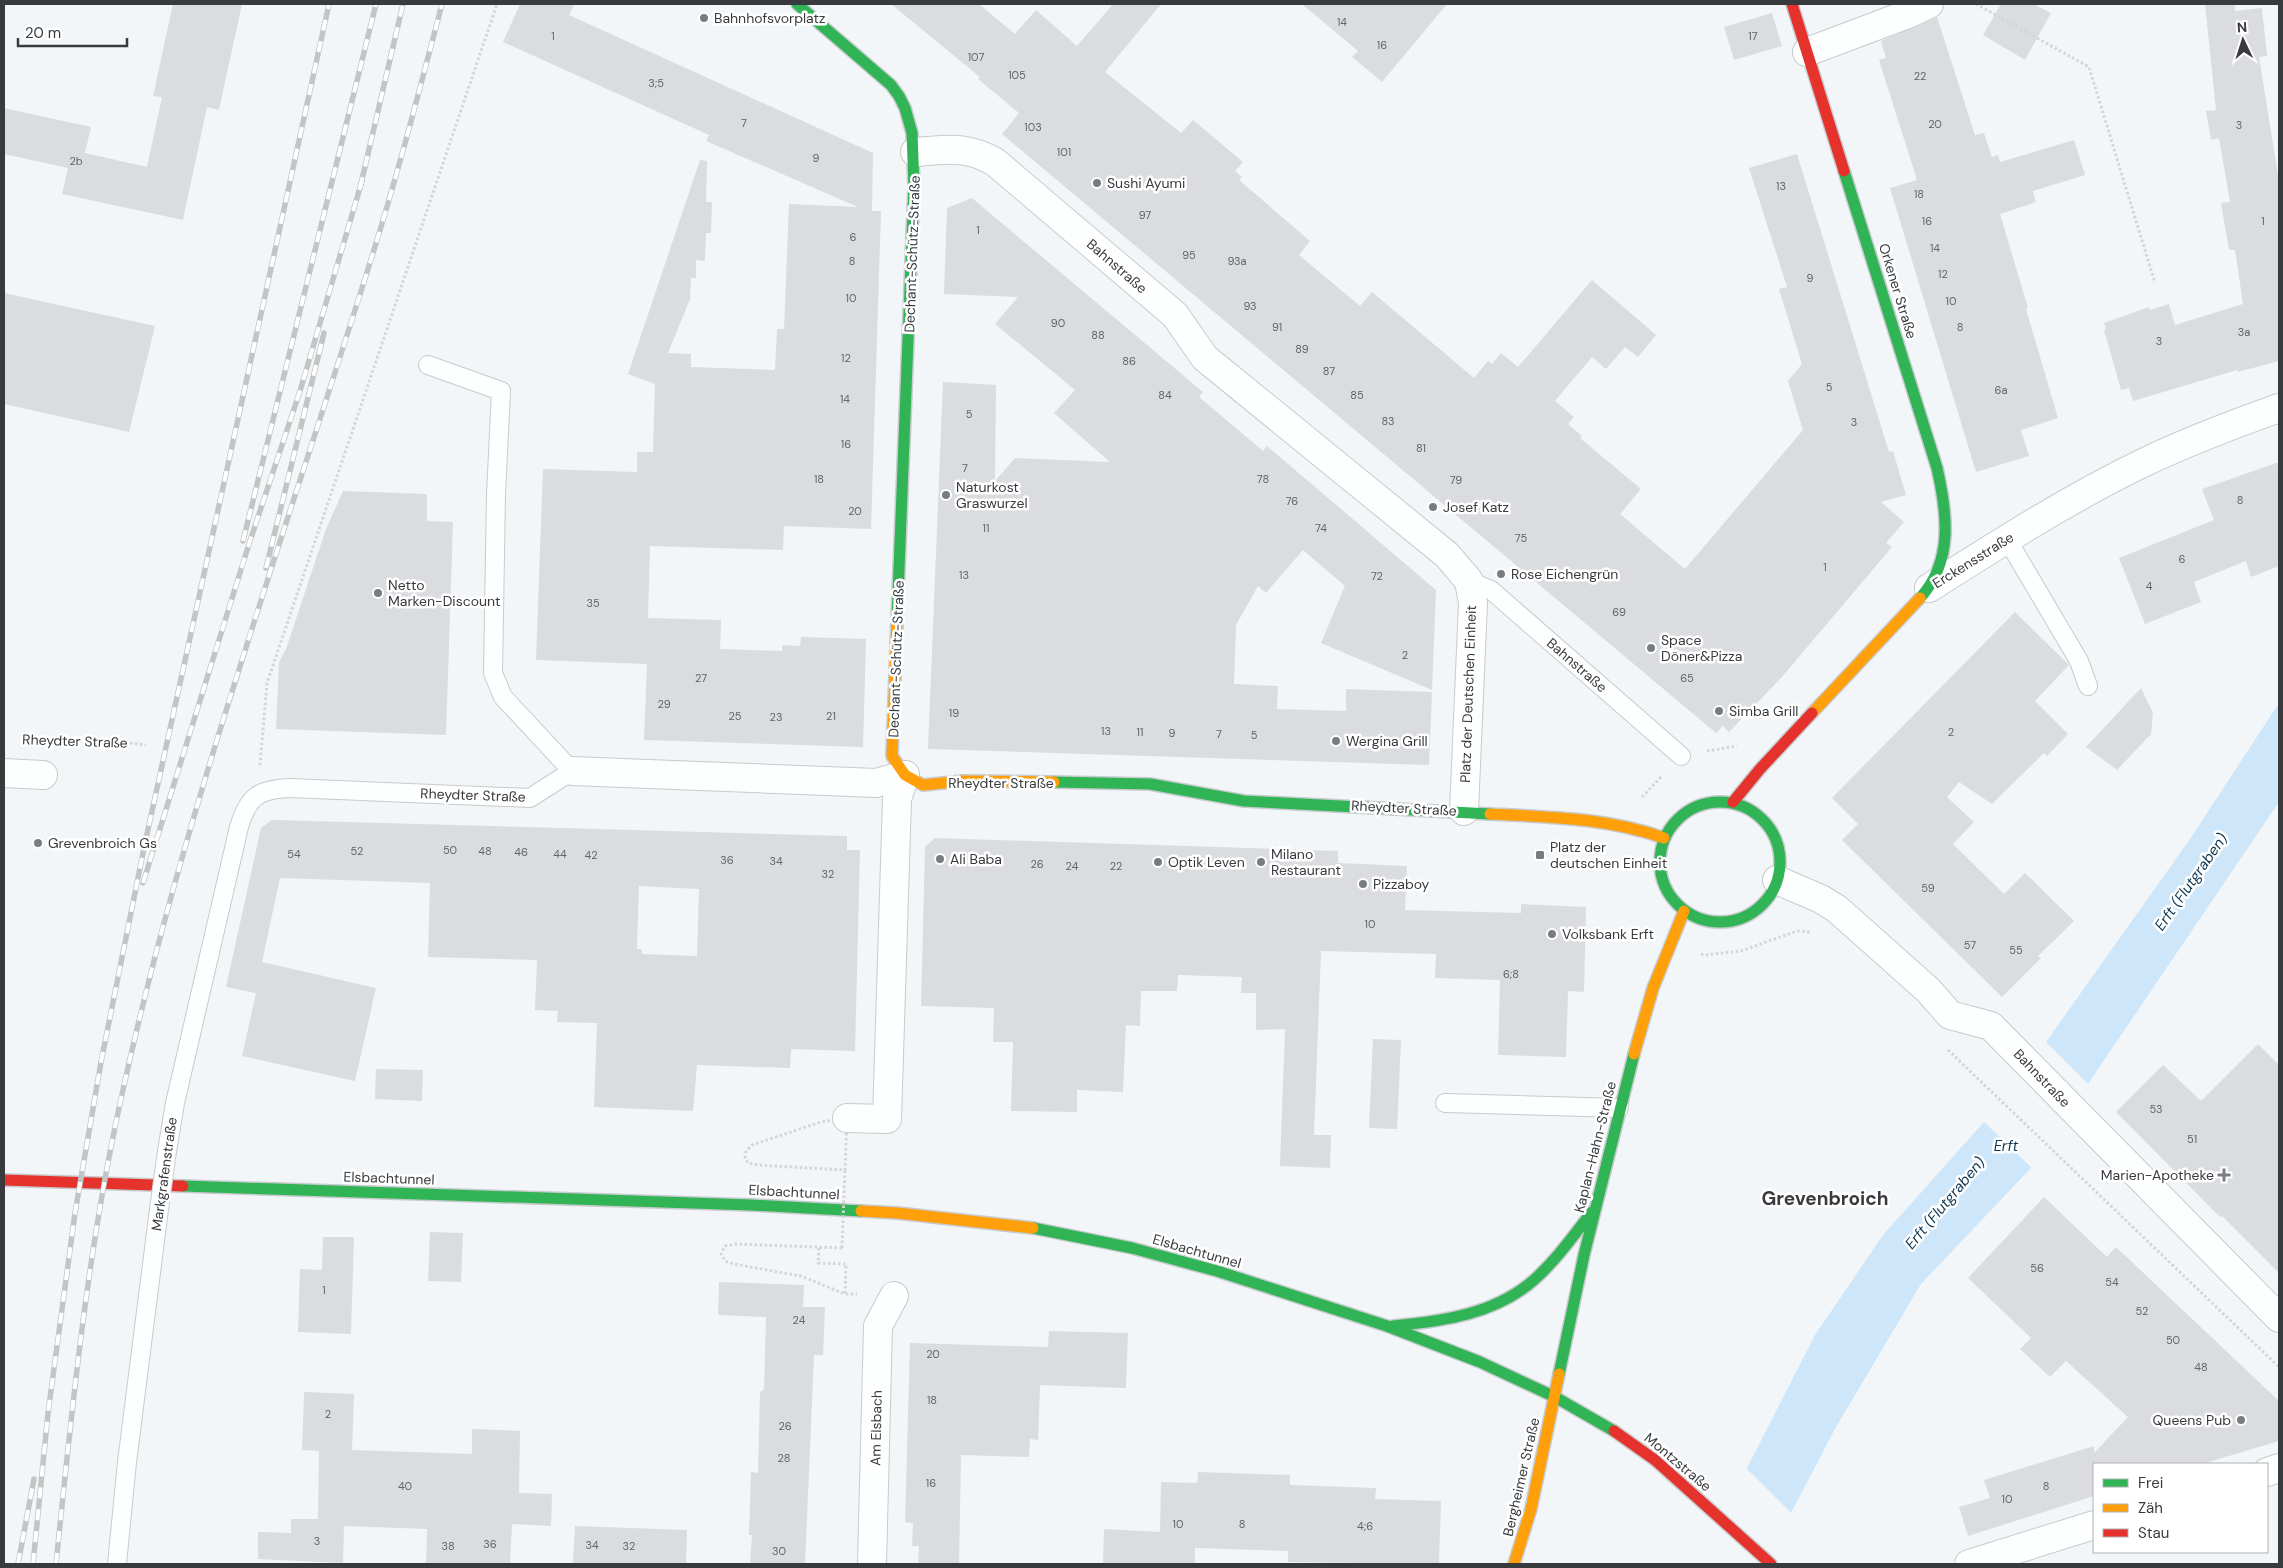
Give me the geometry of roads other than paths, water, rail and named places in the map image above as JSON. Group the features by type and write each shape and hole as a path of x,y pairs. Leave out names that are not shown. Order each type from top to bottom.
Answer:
{"street":[{"path":"797,4 896,90 912,123 915,152"},
{"name":"Orkener Straße","path":"1792,4 1942,486 1947,520 1947,538 1938,570 1929,588"},
{"path":"1807,52 1930,4"},
{"name":"Bahnstraße","path":"915,152 959,149 980,153 995,162 1175,315 1205,358 1447,556 1469,581"},
{"name":"Dechant-Schütz-Straße","path":"905,775 892,756 915,152"},
{"name":"Erckensstraße","path":"1733,802 1760,769 1929,588 2094,488 2145,462 2212,433 2279,408"},
{"name":"Platz der Deutschen Einheit","path":"1464,811 1473,604 1469,581"},
{"path":"572,771 876,783 905,775"},
{"path":"4,773 43,775"},
{"path":"847,1118 887,1119 897,799 905,775"},
{"name":"Rheydter Straße","path":"905,775 923,786 962,781 1150,784 1244,801 1464,811 1580,819 1639,829 1664,838"},
{"path":"1705,802 1733,802 1762,818 1772,831 1780,856 1778,880 1772,893 1751,914 1739,919 1711,921 1697,918 1684,911 1674,901 1662,878 1659,865 1664,838 1680,815 1692,808 1705,802"},
{"name":"Bahnstraße","path":"1778,880 1837,909 1928,990 1950,1015 1991,1026 2279,1318"},
{"name":"Kaplan-Hahn-Straße","path":"1555,1397 1596,1207 1641,1024 1670,942 1684,911"},
{"name":"Elsbachtunnel","path":"4,1180 751,1205 932,1216 1032,1228 1158,1254 1285,1292 1387,1326 1480,1362 1555,1397"},
{"path":"1387,1326 1454,1318 1481,1310 1505,1299 1524,1287 1546,1267 1596,1207"},
{"name":"Am Elsbach","path":"872,1564 878,1326 894,1296"},
{"name":"Montzstraße","path":"1555,1397 1637,1447 1710,1509 1770,1564"},
{"name":"Bergheimer Straße","path":"1514,1564 1531,1509 1555,1397"},
{"path":"1969,1564 2093,1525"}],"lane":[{"path":"428,365 501,391 496,494 494,673 503,697 572,771"},
{"path":"2007,539 2079,661 2088,686"},
{"name":"Bahnstraße","path":"1469,581 1491,590 1681,756"},
{"name":"Rheydter Straße","path":"257,794 271,789 290,788 530,798 572,771"},
{"name":"Markgrafenstraße","path":"117,1564 127,1462 158,1217 175,1103 239,827 246,809 257,794"},
{"path":"1445,1103 1619,1108"}],"water":[{"name":"Erft","path":"2279,703 2279,802 2031,1168 1921,1284 1836,1427 1791,1513 1776,1564 1707,1564 1747,1468 1815,1335 1883,1235 1984,1122 2046,1042 2190,839"}],"railway":[{"path":"33,1564 48,1413 75,1213 101,1062 145,843 329,4"},
{"path":"243,541 376,4"},
{"path":"360,188 403,4"},
{"path":"56,1564 82,1331 99,1215 121,1099 146,994 173,889 203,785 378,236 442,4"},
{"path":"143,883 249,544 300,391 362,181"},
{"path":"266,568 324,333"},
{"path":"18,1564 34,1479"}],"place":[{"name":"Bahnhofsvorplatz","path":"704,18"},
{"name":"Sushi Ayumi","path":"1097,183"},
{"name":"Naturkost Graswurzel","path":"946,495"},
{"name":"Josef Katz","path":"1433,507"},
{"name":"Rose Eichengrün","path":"1501,574"},
{"name":"Netto Marken-Discount","path":"378,593"},
{"name":"Space Döner&Pizza","path":"1651,648"},
{"name":"Simba Grill","path":"1719,711"},
{"name":"Wergina Grill","path":"1336,741"},
{"name":"Grevenbroich Gs","path":"38,843"},
{"name":"Platz der deutschen Einheit","path":"1540,855"},
{"name":"Ali Baba","path":"940,859"},
{"name":"Optik Leven","path":"1158,862"},
{"name":"Milano Restaurant","path":"1261,862"},
{"name":"Pizzaboy","path":"1363,884"},
{"name":"Volksbank Erft","path":"1552,934"},
{"name":"Marien-Apotheke","path":"2224,1175"},
{"name":"Queens Pub","path":"2241,1420"}],"district":[{"name":"Grevenbroich","path":"1825,1198"}],"water label":[{"name":"Erft (Flutgraben)","path":"2191,882"},
{"name":"Erft (Flutgraben)","path":"1945,1203"}]}
